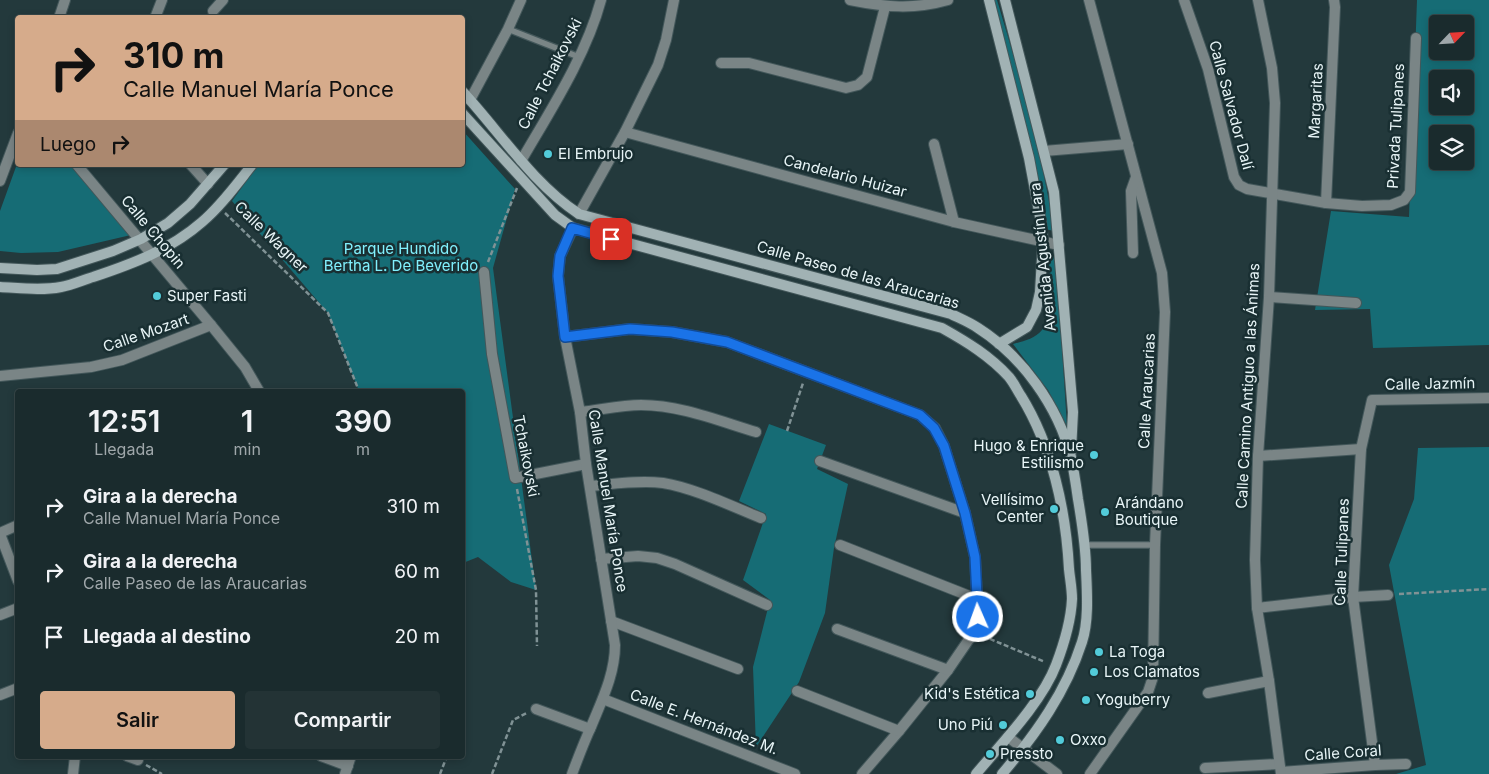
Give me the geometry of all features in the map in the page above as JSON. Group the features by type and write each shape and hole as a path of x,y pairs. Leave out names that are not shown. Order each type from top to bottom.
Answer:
{"main road":[{"name":"Avenida Agustín Lara","path":"989,0 1028,158 1043,241 1040,292 1036,310 1027,327 999,344"},
{"name":"Avenida Agustín Lara","path":"1005,0 1054,192 1073,412 1071,457"},
{"name":"Calle Paseo de las Araucarias","path":"465,94 521,161 566,205 579,214 950,314 978,328 999,344 1024,368 1046,399 1061,426 1071,457 1086,546 1087,602 1083,640 1070,676 1056,703 1023,749 1002,774"},
{"name":"Calle Paseo de las Araucarias","path":"465,116 555,215 572,228 942,328 987,355 1010,378 1042,435 1052,464 1068,546 1072,599 1066,634 1056,667 1042,692 1008,737 976,774"},
{"path":"0,268 58,269 113,251 141,239 168,223 190,204 222,167"},
{"path":"0,287 36,289 61,287 123,267 152,255 180,240 218,207 250,167"},
{"path":"880,311 885,295"}],"street":[{"path":"60,15 66,0"},
{"path":"156,15 162,0"},
{"path":"213,11 223,0"},
{"path":"470,100 508,29 521,0"},
{"name":"Calle Tchaikovski","path":"521,161 578,57 596,17 601,0"},
{"path":"579,214 625,132 658,65 666,40 674,0"},
{"path":"850,0 885,7 930,5 948,0"},
{"name":"Calle Araucarias","path":"1089,0 1162,273 1165,312 1155,545 1153,677 1148,692 1090,774"},
{"name":"Calle Salvador Dalí","path":"1184,0 1208,68 1234,177 1239,185 1247,190 1272,193"},
{"name":"Calle Camino Antiguo a las Ánimas","path":"1258,0 1272,68 1275,103 1269,297 1258,456 1255,560 1256,608 1269,681 1280,770"},
{"name":"Margaritas","path":"1326,202 1334,0"},
{"path":"721,63 749,63 846,88 858,85 867,77 885,7"},
{"name":"Privada Tulipanes","path":"1272,193 1362,206 1391,205 1404,200 1410,192 1416,38"},
{"name":"Candelario Huizar","path":"625,132 954,222 1059,245"},
{"path":"0,181 15,141"},
{"path":"934,144 954,222"},
{"path":"1044,152 1128,144"},
{"name":"Calle Chopin","path":"79,167 141,239 152,255 245,367 258,389"},
{"path":"193,167 208,184"},
{"path":"1132,253 1131,191 1136,177"},
{"name":"Calle Manuel María Ponce","path":"572,228 560,256 558,276 565,337 580,412 586,464 615,645 615,658 603,699 590,729 576,773"},
{"name":"Tchaikovski","path":"484,272 492,354 515,478"},
{"path":"1269,297 1356,303"},
{"name":"Calle Mozart","path":"0,376 91,367 122,360 211,325"},
{"path":"565,337 630,329 672,332 727,342 920,415 934,428 944,446 965,513 975,557 978,617 974,632 948,670 900,731 862,774"},
{"name":"Calle Jazmín","path":"1372,400 1489,398"},
{"name":"Calle Tulipanes","path":"1372,400 1361,449 1352,597 1375,765"},
{"path":"580,412 640,405 662,407 686,411 756,432"},
{"path":"1258,456 1361,449"},
{"path":"820,461 965,513"},
{"path":"515,478 586,464"},
{"path":"590,486 640,482 664,484 685,489 761,518"},
{"path":"15,526 0,533 15,573"},
{"path":"840,546 977,599"},
{"path":"601,559 638,556 657,558 676,564 767,605"},
{"path":"1256,608 1352,597 1388,595"},
{"path":"0,615 15,609"},
{"path":"611,621 738,669"},
{"path":"837,629 948,670"},
{"path":"1208,693 1269,681"},
{"path":"0,695 15,689"},
{"path":"797,691 900,731"},
{"name":"Calle E. Hernández M.","path":"603,699 795,774"},
{"path":"536,709 590,729"},
{"path":"1008,737 1057,774"},
{"path":"73,774 75,759"},
{"path":"331,759 348,765"},
{"name":"Calle Coral","path":"1206,768 1280,770 1406,764"}],"lane":[{"path":"508,29 578,57"},
{"path":"1086,546 1155,545"}],"path":[{"path":"484,272 521,178"},
{"name":"Calle Wagner","path":"218,207 328,313 358,389"},
{"path":"787,431 807,372"},
{"name":"Tchaikovski","path":"515,478 536,590 537,646"},
{"path":"1388,595 1489,589"},
{"path":"974,632 1056,667"},
{"path":"492,774 513,720 536,709"},
{"path":"440,774 446,759"},
{"path":"138,760 162,774"}],"green space":[{"path":"997,0 1030,114 1054,231 1045,229 1036,166 1020,100 988,3"},
{"path":"1417,0 1489,0 1489,345 1373,348 1370,309 1315,310 1331,211 1409,217"},
{"name":"Parque Hundido Bertha L. De Beverido","path":"465,133 515,189 493,268 536,590 511,582 478,557 465,562 465,389 358,389 328,313 232,201 257,167 465,167"},
{"path":"16,167 82,167 131,235 58,252 21,253 0,251 0,211"},
{"path":"1049,256 1056,256 1067,426 1048,390 1013,344 1036,336 1046,323 1050,305"},
{"path":"769,424 826,445 817,469 848,484 834,548 825,613 799,682 756,747 753,667 770,600 743,580 766,514 739,501"},
{"path":"1489,447 1489,774 1396,774 1426,765 1389,565 1414,499 1418,448"}],"place":[{"name":"El Embrujo","path":"548,154"},
{"name":"Super Fasti","path":"157,296"},
{"name":"Hugo & Enrique Estilismo","path":"1094,455"},
{"name":"Vellísimo Center","path":"1054,509"},
{"name":"Arándano Boutique","path":"1105,512"},
{"name":"La Toga","path":"1099,652"},
{"name":"Los Clamatos","path":"1094,672"},
{"name":"Kid's Estética","path":"1030,694"},
{"name":"Yoguberry","path":"1086,700"},
{"name":"Uno Piú","path":"1003,725"},
{"name":"Oxxo","path":"1060,740"},
{"name":"Pressto","path":"990,754"}],"route":[{"path":"611,239 572,228 560,256 558,276 565,337 630,329 672,332 727,342 920,415 934,428 944,446 965,513 975,557 978,617"}]}
